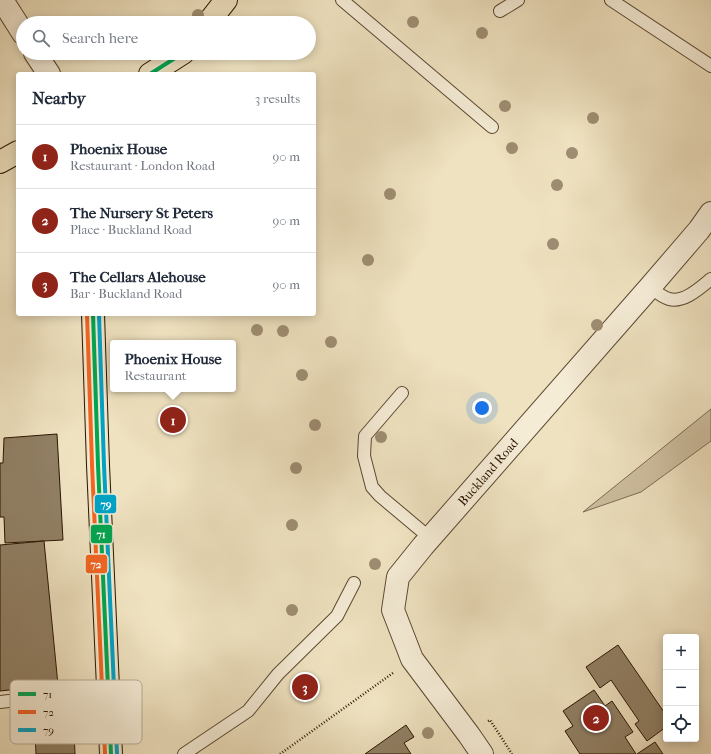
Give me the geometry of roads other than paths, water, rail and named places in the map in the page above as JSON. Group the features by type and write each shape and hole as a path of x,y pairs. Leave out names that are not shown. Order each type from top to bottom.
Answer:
{"main road":[{"path":"213,16 226,0"},
{"path":"153,72 173,60"},
{"path":"177,72 181,60"},
{"path":"0,162 16,153"},
{"path":"0,162 16,163"},
{"path":"93,316 108,680"},
{"path":"111,744 111,754"}],"street":[{"path":"2,0 16,22"},
{"path":"40,60 48,72"},
{"name":"Buckland Road","path":"482,754 412,660 394,610 398,578 422,546 650,287 699,230 711,213"}],"lane":[{"path":"342,0 492,127"},
{"path":"500,11 518,0"},
{"path":"611,0 711,66"},
{"path":"650,287 668,299 679,300 691,294 711,279"},
{"path":"402,393 365,436 364,456 372,487 380,496 430,538"},
{"path":"184,754 248,711 278,674 337,616 354,583"},
{"path":"0,702 10,701"}],"place":[{"name":"Phoenix House","path":"173,420"},
{"name":"The Cellars Alehouse","path":"305,687"},
{"name":"The Nursery St Peters","path":"596,718"}]}
